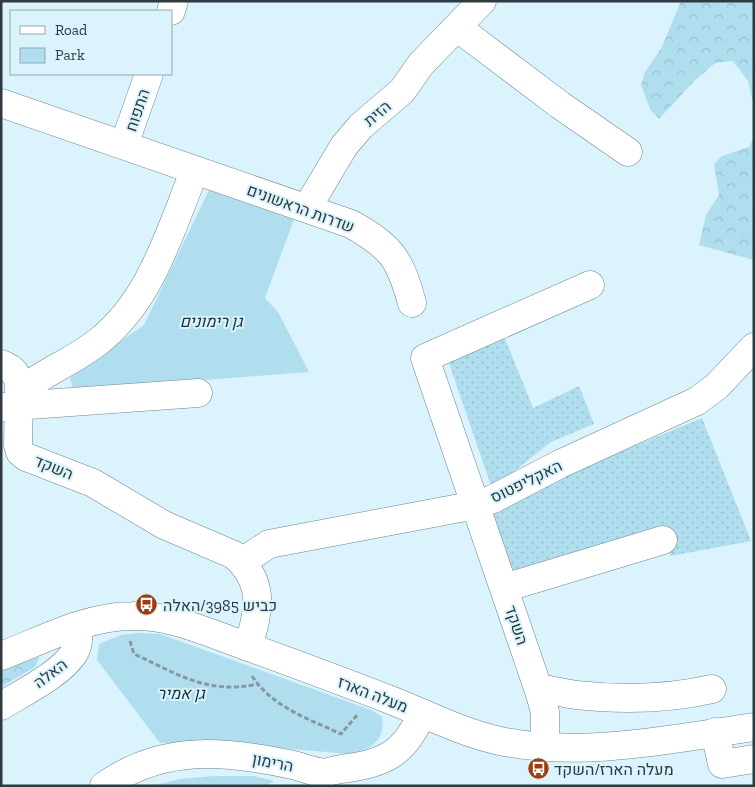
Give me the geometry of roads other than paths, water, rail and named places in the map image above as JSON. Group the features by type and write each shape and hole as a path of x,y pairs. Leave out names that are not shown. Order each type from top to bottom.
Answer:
{"street":[{"name":"הזית","path":"307,208 344,146 361,126 402,91 421,64 464,12 560,105 628,152"},
{"name":"התפוח","path":"124,145 149,75"},
{"name":"שדרות הראשונים","path":"1,103 351,224 393,253 407,284 412,303"},
{"path":"13,402 37,377 91,348 116,328 131,311 147,286 195,170"},
{"path":"476,505 425,358 590,285"},
{"name":"האקליפטוס","path":"242,562 270,544 476,505 500,496 560,464 697,401 718,386 754,347"},
{"name":"השקד","path":"1,364 10,367 16,374 19,385 13,402 18,445 20,452 26,457 93,483 164,525 234,555 242,562 254,582 258,594 258,613 248,647"},
{"path":"13,402 198,393"},
{"name":"השקד","path":"476,505 545,712 545,747"},
{"path":"504,588 664,540"},
{"name":"מעלה הארז","path":"1,656 100,620 148,616 167,619 248,647 376,694 482,737 514,744 545,747 612,746 754,727"},
{"name":"האלה","path":"1,706 32,687 68,660 78,645 78,627"},
{"path":"538,688 574,694 629,698 686,695 712,689"},
{"name":"הרימון","path":"104,786 123,773 142,764 163,758 192,755 253,758 321,773 363,766 393,754 413,733 422,713"},
{"path":"715,732 722,764 754,759"},
{"path":"292,786 321,773"}],"place":[{"name":"כביש 3985/האלה","path":"147,605"},
{"name":"מעלה הארז/השקד","path":"538,769"}],"park label":[{"name":"גן רימונים","path":"211,321"},
{"name":"גן אמיר","path":"181,693"}]}
